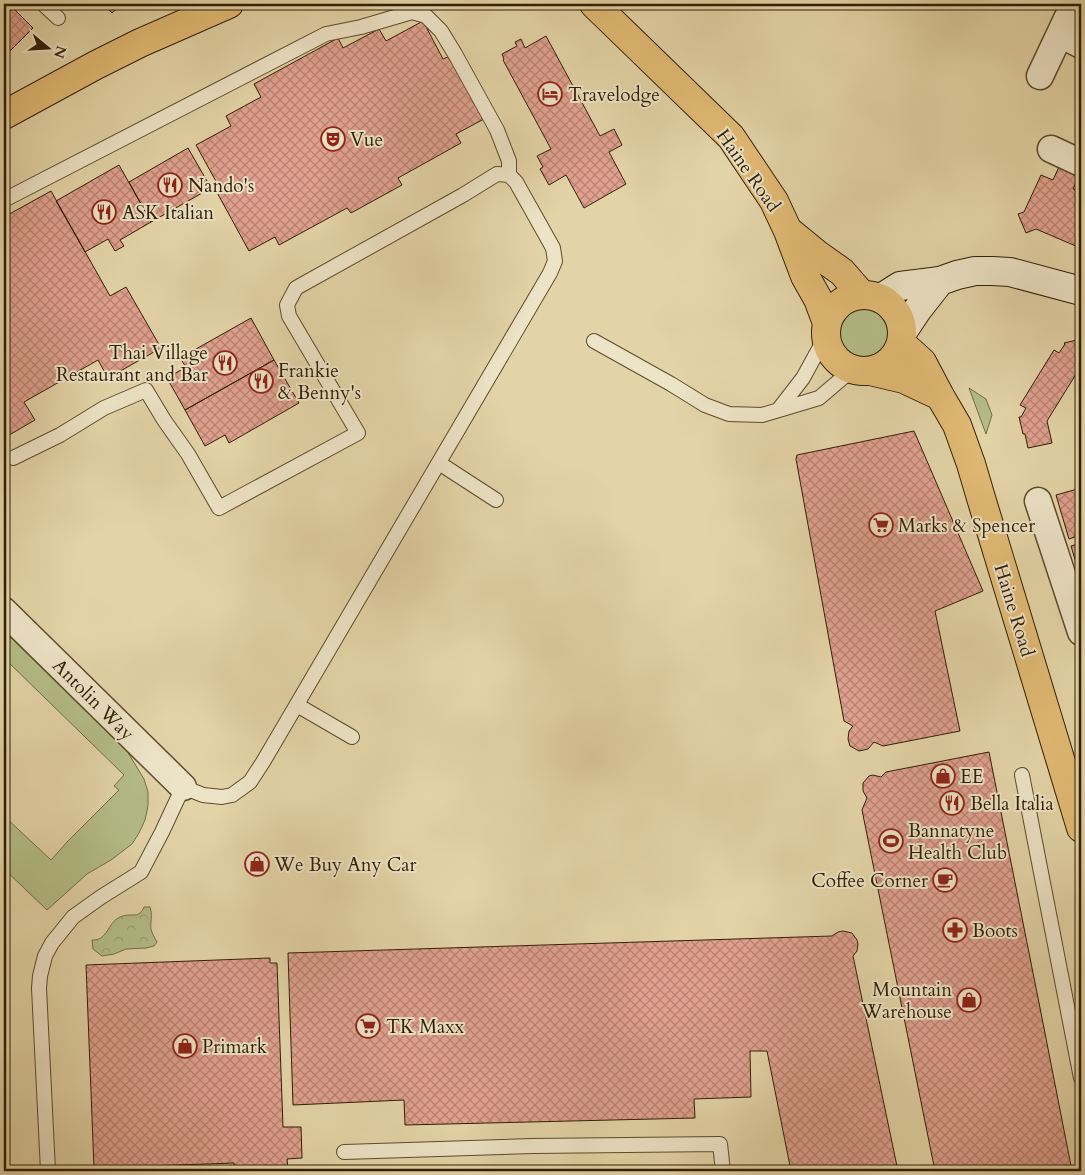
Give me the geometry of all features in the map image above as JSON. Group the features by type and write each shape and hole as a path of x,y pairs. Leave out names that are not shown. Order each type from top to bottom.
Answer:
{"main road":[{"path":"11,108 140,43 229,4"},
{"name":"Haine Road","path":"593,5 731,137 774,201 805,276 818,299 827,329 828,347 834,357 842,364 904,379 940,396"},
{"name":"Haine Road","path":"788,231 872,296 890,304 901,322 902,338 922,362 957,425 971,464 1081,828"},
{"path":"827,329 832,312 840,303 851,297 872,296"},
{"path":"861,370 880,367 890,361 897,353 902,338"}],"street":[{"path":"1040,76 1070,40 1074,4"},
{"path":"1051,149 1081,163"},
{"path":"872,296 900,286 940,281 974,271 1010,272 1081,291"},
{"path":"902,338 918,309 940,281"},
{"path":"1038,501 1081,632"},
{"name":"Antolin Way","path":"4,610 183,787"}],"lane":[{"path":"43,4 58,18"},
{"path":"4,200 326,34 412,12 426,16 441,31 455,54 497,130 509,161 509,174 516,182 553,248 555,261 539,293 250,782 232,795 222,797 203,795 183,787 141,872 72,917 52,943 45,956 39,988 48,1171"},
{"path":"13,458 60,435 104,408 146,390 188,454 219,508 358,433 290,316 287,304 296,288 456,199 497,174 509,174"},
{"path":"779,409 803,378 827,329"},
{"path":"594,341 705,405 729,414 762,415 820,398 861,370"},
{"path":"438,463 496,500"},
{"path":"296,704 352,737"},
{"path":"1022,775 1081,1078"},
{"path":"344,1152 533,1146 720,1144 723,1171"}],"green space":[{"path":"858,305 868,305 878,309 885,316 889,331 885,346 878,353 868,357 858,357 848,353 841,346 837,336 837,326 841,316 848,309"},
{"path":"969,388 986,399 992,415 986,434"},
{"path":"4,632 14,639 124,746 144,779 148,792 145,820 132,844 111,860 87,874 47,910 4,869 4,816 51,860 119,790 114,786 124,775 4,658"},
{"path":"144,907 150,907 151,910 151,929 157,942 154,946 126,949 102,956 93,949 92,940 102,937 118,918 138,914"}],"building":[{"path":"4,4 9,4 33,28 4,57"},
{"path":"103,4 122,4 112,13"},
{"name":"Vue","path":"423,21 443,59 450,56 484,119 456,134 461,143 398,178 402,185 351,213 347,208 279,245 275,237 249,251 214,187 218,185 196,145 231,126 226,116 261,97 254,84 338,38 343,48 379,29 386,41"},
{"name":"Travelodge","path":"546,36 600,136 614,129 622,145 609,152 626,184 584,208 566,175 549,185 540,169 543,167 537,156 551,149 503,60 502,54 517,46 515,42 521,39 525,48"},
{"path":"1068,147 1081,172 1073,189 1079,192 1076,199 1081,201 1081,254 1076,252 1078,247 1036,229 1026,233 1018,214 1024,212 1041,175 1053,180"},
{"name":"Nando's","path":"188,148 211,188 151,222 129,182"},
{"name":"ASK Italian","path":"119,165 151,222 120,240 124,246 115,251 108,239 85,252 56,201"},
{"path":"51,191 110,296 126,287 161,348 108,378 98,360 24,402 35,420 4,438 4,217"},
{"name":"Thai Village Restaurant and Bar","path":"251,318 274,360 185,410 167,378 186,367 180,358"},
{"path":"1081,339 1081,366 1047,421 1052,443 1028,448 1019,417 1021,417 1026,408 1020,405 1054,350 1059,353 1064,343"},
{"name":"Frankie & Benny's","path":"274,360 299,403 229,443 225,435 205,446 185,410"},
{"name":"Marks & Spencer","path":"914,431 983,591 935,611 960,731 883,746 874,742 868,749 859,751 850,746 848,739 849,731 853,726 844,721 796,459 797,455"},
{"path":"1081,488 1081,535 1069,539 1056,495"},
{"path":"1081,543 1081,580 1071,546"},
{"path":"989,752 1072,1171 935,1171 862,810 867,798 863,791 863,783 869,776 881,777 886,772"},
{"name":"We Buy Any Car","path":"255,856 265,860 258,875 248,870"},
{"path":"843,931 852,933 858,944 857,951 853,956 898,1171 791,1171 767,1051 750,1051 751,1097 694,1099 695,1118 405,1125 404,1100 293,1105 288,953 832,936"},
{"name":"Primark","path":"270,958 270,963 277,963 283,1127 301,1127 302,1158 287,1159 288,1169 234,1171 234,1163 94,1168 86,965"}],"place":[{"name":"Travelodge","path":"550,94"},
{"name":"Vue","path":"333,139"},
{"name":"Nando's","path":"170,185"},
{"name":"ASK Italian","path":"104,212"},
{"name":"Thai Village Restaurant and Bar","path":"225,363"},
{"name":"Frankie & Benny's","path":"261,381"},
{"name":"Marks & Spencer","path":"881,525"},
{"name":"EE","path":"943,776"},
{"name":"Bella Italia","path":"952,803"},
{"name":"Bannatyne Health Club","path":"891,841"},
{"name":"We Buy Any Car","path":"257,864"},
{"name":"Coffee Corner","path":"945,880"},
{"name":"Boots","path":"955,930"},
{"name":"Mountain Warehouse","path":"969,1000"},
{"name":"TK Maxx","path":"368,1026"},
{"name":"Primark","path":"185,1046"}]}
